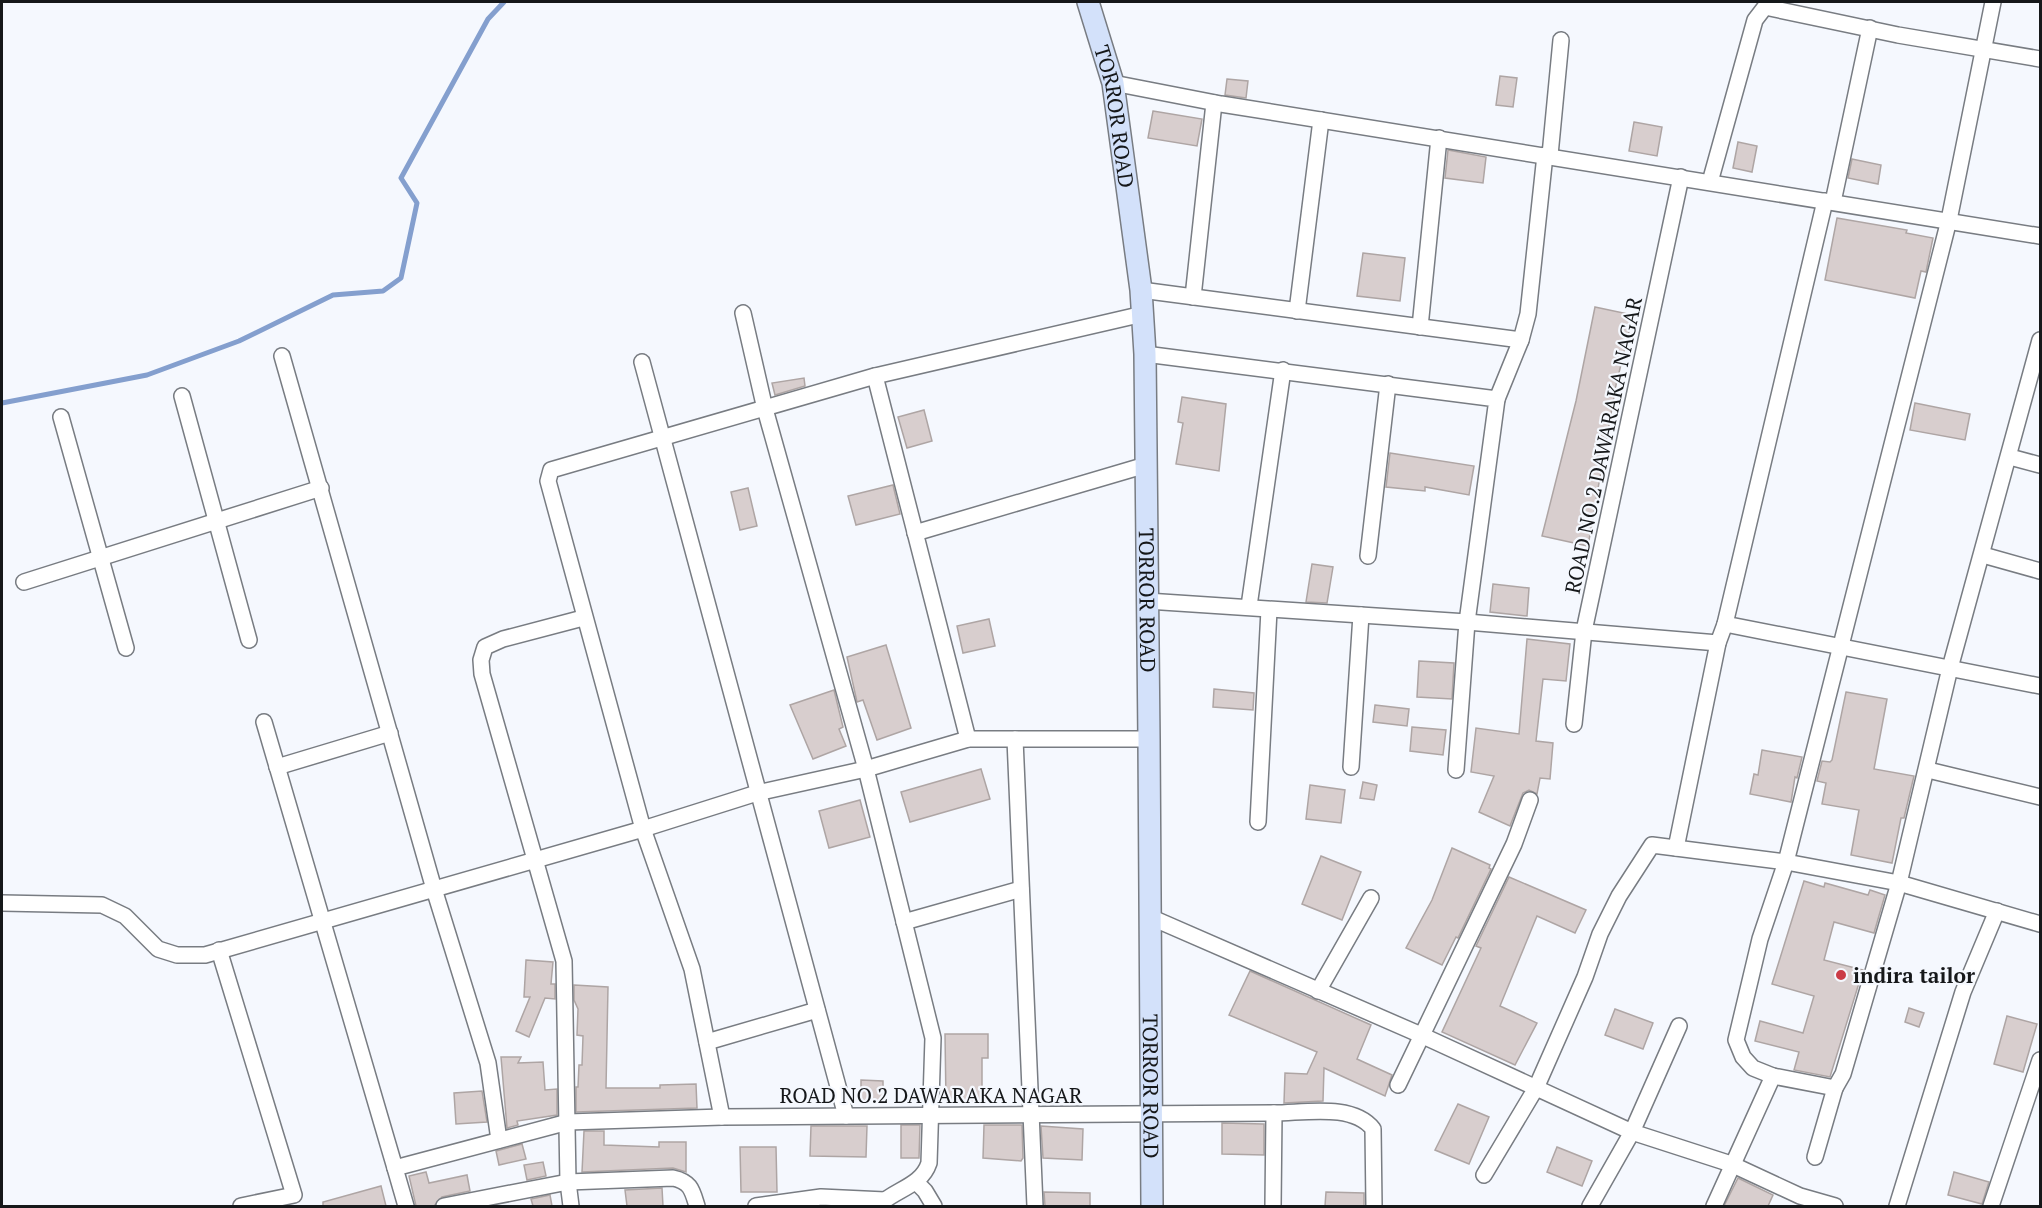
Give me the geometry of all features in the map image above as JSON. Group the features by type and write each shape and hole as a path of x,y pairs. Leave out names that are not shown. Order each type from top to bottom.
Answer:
{"street":[{"name":"TORROR ROAD","path":"1088,2 1113,83 1142,290 1145,354 1152,1206"},
{"path":"1835,1088 1773,1076 1753,1068 1743,1057 1736,1040 1760,939 1786,862 1949,220 1993,2"},
{"path":"1710,182 1755,20 1765,7 2040,59"},
{"path":"1676,848 1718,643 1725,624 1870,28"},
{"path":"1456,770 1467,622 1497,399 1521,340 1527,314 1561,39"},
{"path":"1113,83 1214,103 2040,236"},
{"path":"1193,297 1214,103"},
{"path":"1297,311 1322,120"},
{"path":"1420,327 1439,138"},
{"name":"ROAD NO.2 DAWARAKA NAGAR","path":"1574,724 1584,631 1682,177"},
{"path":"1142,290 1521,340"},
{"path":"743,313 765,409 866,769 933,1038 933,1116 929,1163 926,1173 917,1183 881,1203 821,1197 756,1206"},
{"path":"722,1117 692,969 643,830 583,618 548,475 556,467 765,409 875,375 1143,314"},
{"path":"1815,1157 1835,1088 1844,1074 1899,883 1928,770 1950,668 2040,351"},
{"path":"1145,354 1497,399"},
{"path":"282,356 434,889 488,1063 499,1140"},
{"path":"642,362 846,1116"},
{"path":"1249,606 1283,370"},
{"path":"875,375 968,739"},
{"path":"1368,556 1388,384"},
{"path":"182,396 249,640"},
{"path":"61,417 126,648"},
{"path":"2010,457 2040,465"},
{"path":"915,533 1146,465"},
{"path":"24,582 100,560 321,488"},
{"path":"1983,555 2040,571"},
{"path":"1147,601 1467,622 1718,643"},
{"path":"1258,822 1269,610"},
{"path":"1351,767 1361,615"},
{"path":"571,1206 568,1182 564,961 534,859 481,660 485,647 503,639 583,618"},
{"path":"1725,624 2040,686"},
{"path":"264,722 406,1206"},
{"path":"277,766 390,733"},
{"path":"2,903 102,905 125,916 158,949 177,955 205,955 534,859 643,830 757,793 866,769 968,739 1149,739"},
{"path":"1015,739 1033,1116 1035,1206"},
{"path":"1928,770 2040,796"},
{"path":"1398,1085 1514,844 1530,800"},
{"path":"1484,1175 1536,1088 1585,977 1600,934 1619,896 1652,845 1786,862 1899,883 2040,924"},
{"path":"904,922 1021,889"},
{"path":"1318,991 1371,898"},
{"path":"1897,1206 1963,992 1997,911"},
{"path":"1150,917 1421,1035 1632,1132 1731,1164 1800,1196 1835,1206"},
{"path":"219,950 294,1195 241,1206"},
{"path":"707,1042 817,1010"},
{"path":"1590,1206 1632,1132 1679,1026"},
{"path":"1991,1206 2040,1060"},
{"path":"1714,1206 1731,1164 1773,1076"},
{"path":"1273,1206 1274,1113"},
{"name":"ROAD NO.2 DAWARAKA NAGAR","path":"395,1168 568,1122 722,1117 1338,1113 1365,1119 1372,1129 1374,1206"},
{"path":"444,1206 568,1182 673,1178 684,1180 690,1185 697,1206"},
{"path":"917,1183 934,1206"}],"building":[{"path":"1500,76 1517,78 1513,107 1496,105"},
{"path":"1227,79 1248,81 1246,98 1225,95"},
{"path":"1153,111 1202,119 1197,146 1148,138"},
{"path":"1634,122 1662,127 1657,156 1629,151"},
{"path":"1738,142 1757,146 1752,172 1733,168"},
{"path":"1448,150 1486,157 1483,183 1445,178"},
{"path":"1852,159 1881,165 1878,184 1848,178"},
{"path":"1837,218 1907,230 1906,233 1933,238 1926,272 1921,271 1915,298 1825,280"},
{"path":"1363,253 1405,258 1400,301 1357,296"},
{"path":"1595,307 1633,315 1616,385 1588,546 1542,536 1576,401"},
{"path":"804,378 805,386 775,395 772,383"},
{"path":"1182,397 1226,404 1219,471 1176,464 1183,423 1178,422"},
{"path":"1915,403 1970,414 1965,440 1910,430"},
{"path":"924,410 932,441 907,448 898,417"},
{"path":"1390,453 1474,466 1469,495 1425,487 1425,491 1386,487"},
{"path":"893,485 900,514 856,525 848,496"},
{"path":"748,488 757,526 740,530 731,492"},
{"path":"1312,564 1333,567 1327,603 1306,602"},
{"path":"1493,584 1529,588 1527,616 1490,612"},
{"path":"989,619 995,646 963,653 957,626"},
{"path":"1527,639 1570,644 1566,681 1543,679 1536,741 1553,743 1550,779 1540,778 1537,794 1529,790 1523,793 1510,826 1479,812 1494,776 1471,772 1476,728 1519,734"},
{"path":"886,645 911,728 877,740 863,700 857,702 847,657"},
{"path":"1419,661 1454,663 1452,699 1417,697"},
{"path":"1214,689 1254,693 1253,710 1213,707"},
{"path":"834,690 843,727 839,729 846,746 813,759 790,705"},
{"path":"1846,692 1887,699 1874,769 1914,776 1904,818 1901,818 1892,863 1851,855 1859,810 1822,804 1826,783 1817,781 1822,761 1832,760"},
{"path":"1375,705 1409,709 1407,726 1373,722"},
{"path":"1412,727 1446,730 1443,755 1410,751"},
{"path":"1762,750 1802,757 1797,778 1795,777 1791,802 1750,794 1754,774 1758,775"},
{"path":"981,769 990,799 910,822 901,792"},
{"path":"1363,782 1377,785 1374,800 1360,798"},
{"path":"1310,785 1345,790 1341,823 1306,819"},
{"path":"860,800 870,837 829,848 819,811"},
{"path":"1452,848 1490,865 1491,869 1458,938 1456,937 1442,965 1406,948 1432,900"},
{"path":"1321,856 1361,872 1342,920 1302,904"},
{"path":"1509,877 1586,910 1575,933 1537,916 1500,1006 1537,1023 1515,1065 1442,1032 1481,948 1476,946"},
{"path":"1804,881 1824,887 1825,883 1868,895 1870,890 1885,895 1874,933 1834,922 1824,960 1863,970 1830,1077 1794,1070 1799,1052 1755,1041 1760,1021 1803,1033 1814,996 1772,984"},
{"path":"526,960 553,962 551,984 555,984 555,999 545,998 529,1037 516,1031 530,997 524,997"},
{"path":"1250,971 1371,1025 1357,1059 1392,1075 1385,1096 1324,1068 1323,1101 1284,1103 1285,1073 1307,1074 1317,1052 1229,1015"},
{"path":"574,985 608,987 606,1088 660,1088 660,1085 696,1084 697,1108 576,1112 576,1087 578,1087 579,1065 582,1065 583,1036 577,1035 578,1009 574,1000"},
{"path":"1909,1008 1924,1013 1919,1027 1905,1022"},
{"path":"1615,1009 1653,1023 1643,1049 1605,1035"},
{"path":"2007,1016 2037,1024 2023,1072 1994,1064"},
{"path":"945,1034 988,1034 988,1058 982,1058 982,1102 946,1102"},
{"path":"501,1057 521,1057 518,1063 543,1062 545,1090 557,1089 557,1115 517,1121 518,1125 507,1128"},
{"path":"861,1080 883,1081 883,1101 861,1100"},
{"path":"482,1091 487,1122 456,1124 454,1093"},
{"path":"1458,1104 1489,1117 1469,1164 1435,1150"},
{"path":"1222,1123 1264,1124 1264,1155 1222,1154"},
{"path":"901,1125 920,1125 919,1158 901,1158"},
{"path":"984,1125 1022,1125 1023,1158 1021,1161 983,1158"},
{"path":"811,1126 867,1126 866,1157 810,1156"},
{"path":"1041,1126 1083,1129 1082,1160 1043,1158"},
{"path":"584,1131 604,1131 604,1145 659,1147 659,1142 686,1142 686,1172 673,1168 582,1172"},
{"path":"522,1144 526,1159 499,1165 496,1151"},
{"path":"740,1147 776,1147 777,1192 741,1192"},
{"path":"1557,1147 1592,1161 1582,1186 1547,1172"},
{"path":"543,1162 546,1176 527,1180 524,1165"},
{"path":"426,1172 429,1183 467,1175 470,1191 442,1197 434,1206 416,1206 409,1176"},
{"path":"1954,1172 1989,1182 1982,1204 1948,1195"},
{"path":"1738,1178 1773,1195 1768,1206 1724,1206"},
{"path":"381,1186 386,1206 323,1206 323,1202"},
{"path":"662,1188 663,1206 627,1206 625,1190"},
{"path":"1044,1192 1090,1193 1090,1206 1045,1206"},
{"path":"1326,1192 1364,1193 1364,1206 1325,1206"},
{"path":"550,1195 552,1206 533,1206 531,1199"}],"waterway":[{"path":"2,403 147,375 239,341 333,295 383,291 401,278 417,203 401,178 488,19 504,2"}],"place":[{"name":"indira tailor","path":"1841,975"}]}
